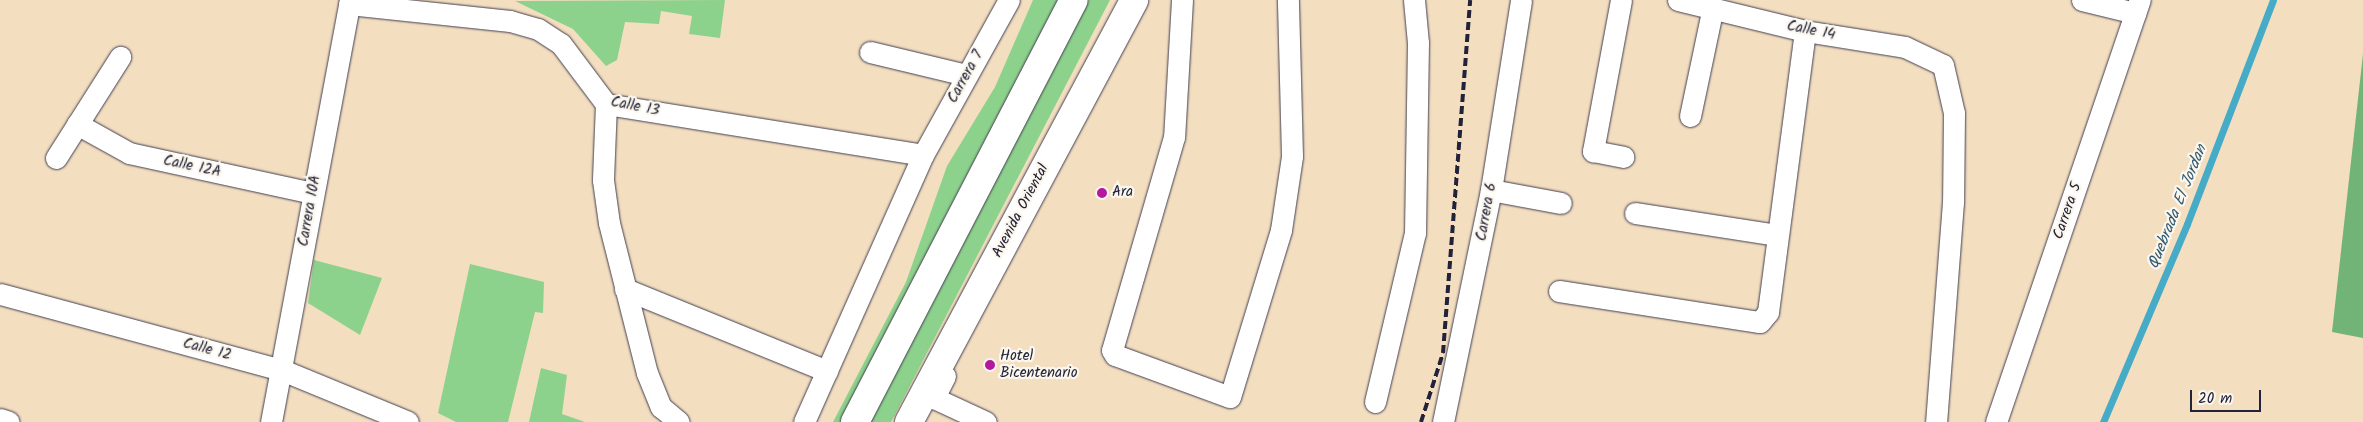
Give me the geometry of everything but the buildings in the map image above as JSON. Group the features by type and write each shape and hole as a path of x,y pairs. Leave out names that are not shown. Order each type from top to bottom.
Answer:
{"main road":[{"path":"855,422 1074,0"},
{"name":"Avenida Oriental","path":"909,422 1134,0"}],"street":[{"path":"1182,0 1174,137 1112,350 1123,359 1230,397 1281,230 1292,156 1288,0"},
{"path":"1375,402 1415,233 1418,43 1414,0"},
{"name":"Carrera 6","path":"1443,422 1491,190 1521,0"},
{"path":"1621,0 1593,151 1623,157"},
{"name":"Calle 14","path":"1678,0 1805,31 1906,47 1943,65 1954,113 1953,202 1936,422"},
{"path":"2082,0 2137,7"},
{"name":"Calle 13","path":"349,2 510,21 538,28 561,44 606,104 923,155"},
{"name":"Carrera 10A","path":"271,422 349,2"},
{"name":"Carrera 7","path":"923,155 966,74 1001,2"},
{"path":"1690,116 1713,7"},
{"name":"Carrera 5","path":"1996,422 2137,7"},
{"path":"1559,291 1760,322 1768,312 1805,31"},
{"path":"870,52 966,74"},
{"path":"56,158 120,57"},
{"path":"606,104 603,180 625,289 655,395 661,408 679,422"},
{"name":"Calle 12A","path":"77,124 129,153 313,193"},
{"path":"804,422 923,155"},
{"path":"1491,190 1561,203"},
{"path":"1635,213 1777,235"},
{"path":"625,289 827,371"},
{"name":"Calle 12","path":"0,294 282,370 408,422"},
{"path":"950,345 960,352 934,397 986,422"},
{"path":"0,419 9,422"}],"green space":[{"path":"725,0 720,38 689,34 692,16 661,11 659,24 625,22 617,60 606,66 573,29 515,1"},
{"path":"1033,0 1068,0 852,422 833,422 906,282 947,166 995,87"},
{"path":"1089,0 1110,0 891,422 870,422"},
{"path":"2363,54 2363,338 2332,332"},
{"path":"314,260 382,278 360,335 308,303"},
{"path":"470,264 544,282 543,313 535,312 508,422 456,422 438,413"},
{"path":"541,368 567,375 562,414 585,422 529,422"}],"waterway":[{"name":"Quebrada El Jordan","path":"2103,422 2187,224 2273,0"}],"railway":[{"path":"1421,422 1443,353 1470,0"}],"place":[{"name":"Ara","path":"1102,193"},
{"name":"Hotel Bicentenario","path":"990,365"}]}
